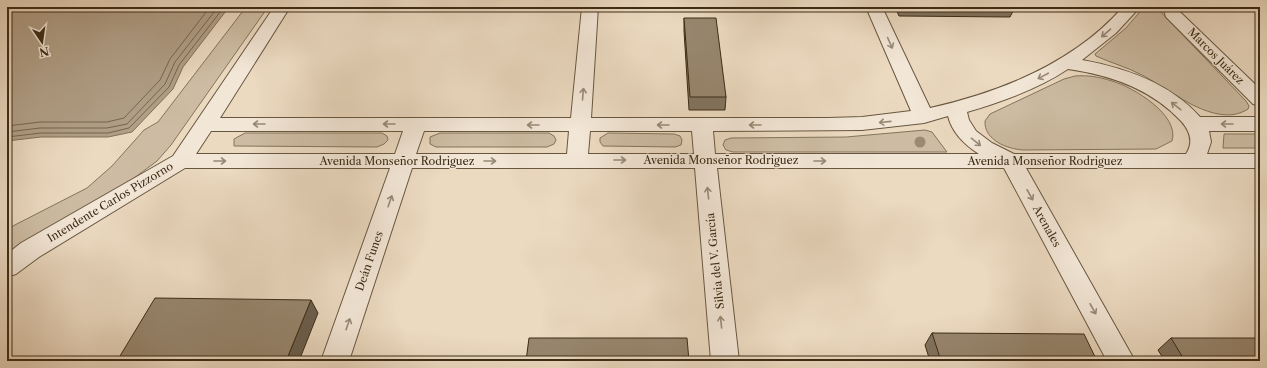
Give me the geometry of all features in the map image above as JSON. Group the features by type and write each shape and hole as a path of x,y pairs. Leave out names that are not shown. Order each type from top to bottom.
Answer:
{"street":[{"name":"Intendente Carlos Pizzorno","path":"7,267 30,250 181,161 207,124 282,7"},
{"path":"577,160 590,7"},
{"path":"874,7 924,117"},
{"path":"207,124 857,124 924,117 957,110 1013,90 1071,59 1104,35 1132,7"},
{"name":"Marcos Juárez","path":"1171,10 1260,100"},
{"path":"1071,59 1137,82 1171,101 1185,112 1194,124 1202,141 1200,150 1192,161"},
{"path":"957,110 958,118 963,130 974,142 988,151 1011,161"},
{"name":"Deán Funes","path":"335,361 416,124"},
{"path":"1194,124 1260,124"},
{"name":"Silvia del V. García","path":"702,125 726,361"},
{"name":"Avenida Monseñor Rodriguez","path":"181,161 1260,161"},
{"name":"Arenales","path":"1011,161 1121,361"}],"shaded area":[{"path":"246,7 268,7 171,145 157,161 122,187 7,257 7,229 87,188 112,166 144,130 158,122"},
{"path":"1144,7 1156,7 1246,101 1249,106 1248,109 1235,114 1222,115 1208,111 1193,105 1136,72 1096,56 1095,54 1126,28"},
{"path":"1075,76 1098,77 1121,84 1142,96 1162,112 1169,122 1173,131 1172,141 1156,149 1023,150 1010,148 992,138 988,133 985,121 990,114 1064,79"},
{"path":"925,130 932,132 947,152 733,152 726,150 723,145 725,140 731,138 846,137"},
{"path":"245,133 382,133 387,136 388,140 384,144 377,147 234,146 234,139"},
{"path":"440,133 549,133 554,136 556,140 554,144 547,147 436,147 430,144 430,137"},
{"path":"608,133 674,134 680,136 682,140 681,145 675,147 603,146 600,142 600,138"},
{"path":"1224,134 1260,134 1260,148 1223,148"}],"water":[{"path":"7,7 229,7 183,67 173,89 132,132 108,137 41,137 7,141"}],"building":[{"path":"684,18 716,18 726,97 690,97"},
{"path":"155,298 311,300 286,361 117,361"},
{"path":"932,333 1084,334 1097,361 941,361"},
{"path":"529,338 687,338 689,361 526,361"},
{"path":"1171,338 1260,338 1260,361 1185,361"}]}
